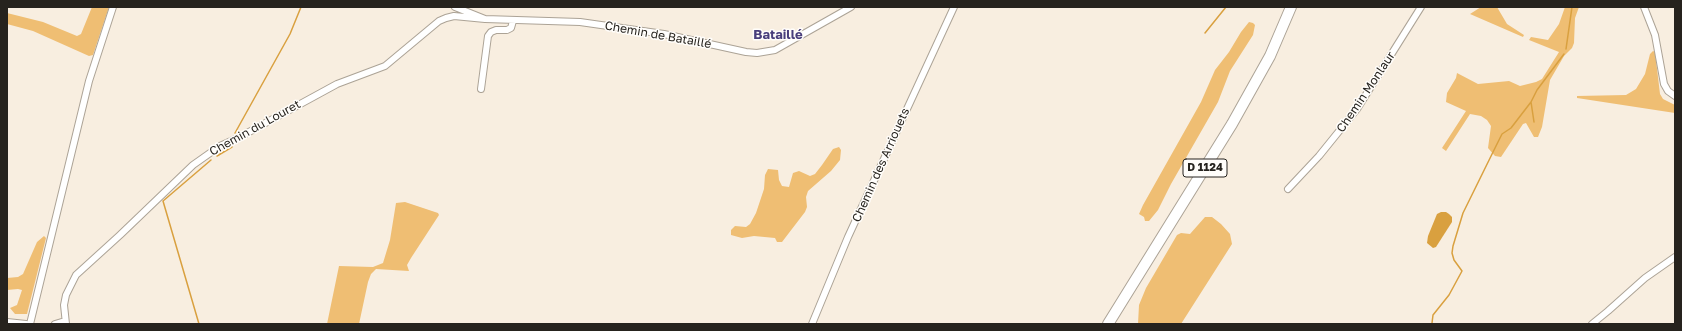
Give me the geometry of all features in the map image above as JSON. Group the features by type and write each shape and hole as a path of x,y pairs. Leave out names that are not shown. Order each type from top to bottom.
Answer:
{"highway":[{"name":"D 1124","path":"1108,324 1232,124 1270,56 1291,7"}],"street":[{"path":"30,324 89,81 113,7"},
{"name":"Chemin de Bataillé","path":"454,7 485,19 580,22 664,34 746,52 757,53 775,50 842,9 851,7"},
{"name":"Chemin des Arriouets","path":"812,324 848,237 954,7"},
{"name":"Chemin Monlaur","path":"1288,189 1328,145 1357,109 1421,7"},
{"path":"1644,7 1655,35 1664,84 1668,91 1674,95"},
{"name":"Chemin du Louret","path":"66,322 64,305 66,295 76,275 193,165 215,149 337,84 384,66 439,21 454,16 485,19"},
{"path":"481,90 488,36 491,32 496,30 507,30 511,28 513,21"},
{"path":"1592,324 1645,278 1675,257"},
{"path":"7,322 26,324"},
{"path":"55,324 66,322"}],"shaded area":[{"path":"92,7 109,7 93,55 89,56 33,31 7,24 7,13 43,22 77,36 81,34"},
{"path":"1481,7 1497,7 1507,24 1524,35 1523,37 1470,14"},
{"path":"1565,7 1579,7 1575,18 1574,43 1572,48 1564,56 1550,80 1542,127 1538,137 1534,137 1526,123 1523,124 1501,157 1495,156 1488,148 1491,126 1487,120 1481,116 1470,114 1446,151 1442,148 1466,111 1446,102 1447,93 1456,78 1457,73 1478,84 1509,81 1520,86 1542,79 1559,52 1529,40 1531,37 1548,40 1559,24"},
{"path":"1249,22 1255,25 1253,35 1230,71 1218,102 1171,184 1158,210 1149,221 1145,221 1144,217 1139,214 1143,205 1201,102 1215,70"},
{"path":"1653,51 1655,52 1660,94 1663,99 1675,105 1675,113 1577,98 1577,96 1626,95 1636,89 1645,74 1650,54"},
{"path":"839,147 841,150 840,160 831,171 808,191 806,197 807,207 805,212 782,242 777,242 775,238 754,236 742,238 731,235 731,230 735,226 746,227 750,224 756,213 764,189 765,175 768,169 778,170 779,180 782,186 789,187 793,173 799,171 810,176 815,174 833,149"},
{"path":"405,202 438,213 439,215 407,265 409,271 376,269 371,274 368,282 359,324 327,324 339,266 373,267 383,263 390,240 396,203"},
{"path":"1446,212 1449,214 1452,217 1452,222 1436,247 1433,248 1427,243 1428,236 1437,214"},
{"path":"1205,217 1212,217 1221,224 1230,234 1232,244 1181,324 1138,324 1139,305 1146,288 1177,235 1181,233 1190,234"},
{"path":"44,236 46,238 27,314 15,314 10,308 17,305 22,290 7,290 7,278 18,277 23,274 37,242"}],"waterway":[{"path":"235,133 290,34 301,7"},
{"path":"1205,33 1226,7"},
{"path":"1566,49 1572,7"},
{"path":"1432,323 1433,315 1449,295 1462,271 1454,260 1452,253 1463,213 1502,134 1511,128 1564,54"},
{"path":"1531,102 1534,122"},
{"path":"217,156 232,147"},
{"path":"199,324 163,201 211,160"}],"district":[{"name":"Bataillé","path":"778,35"}]}
